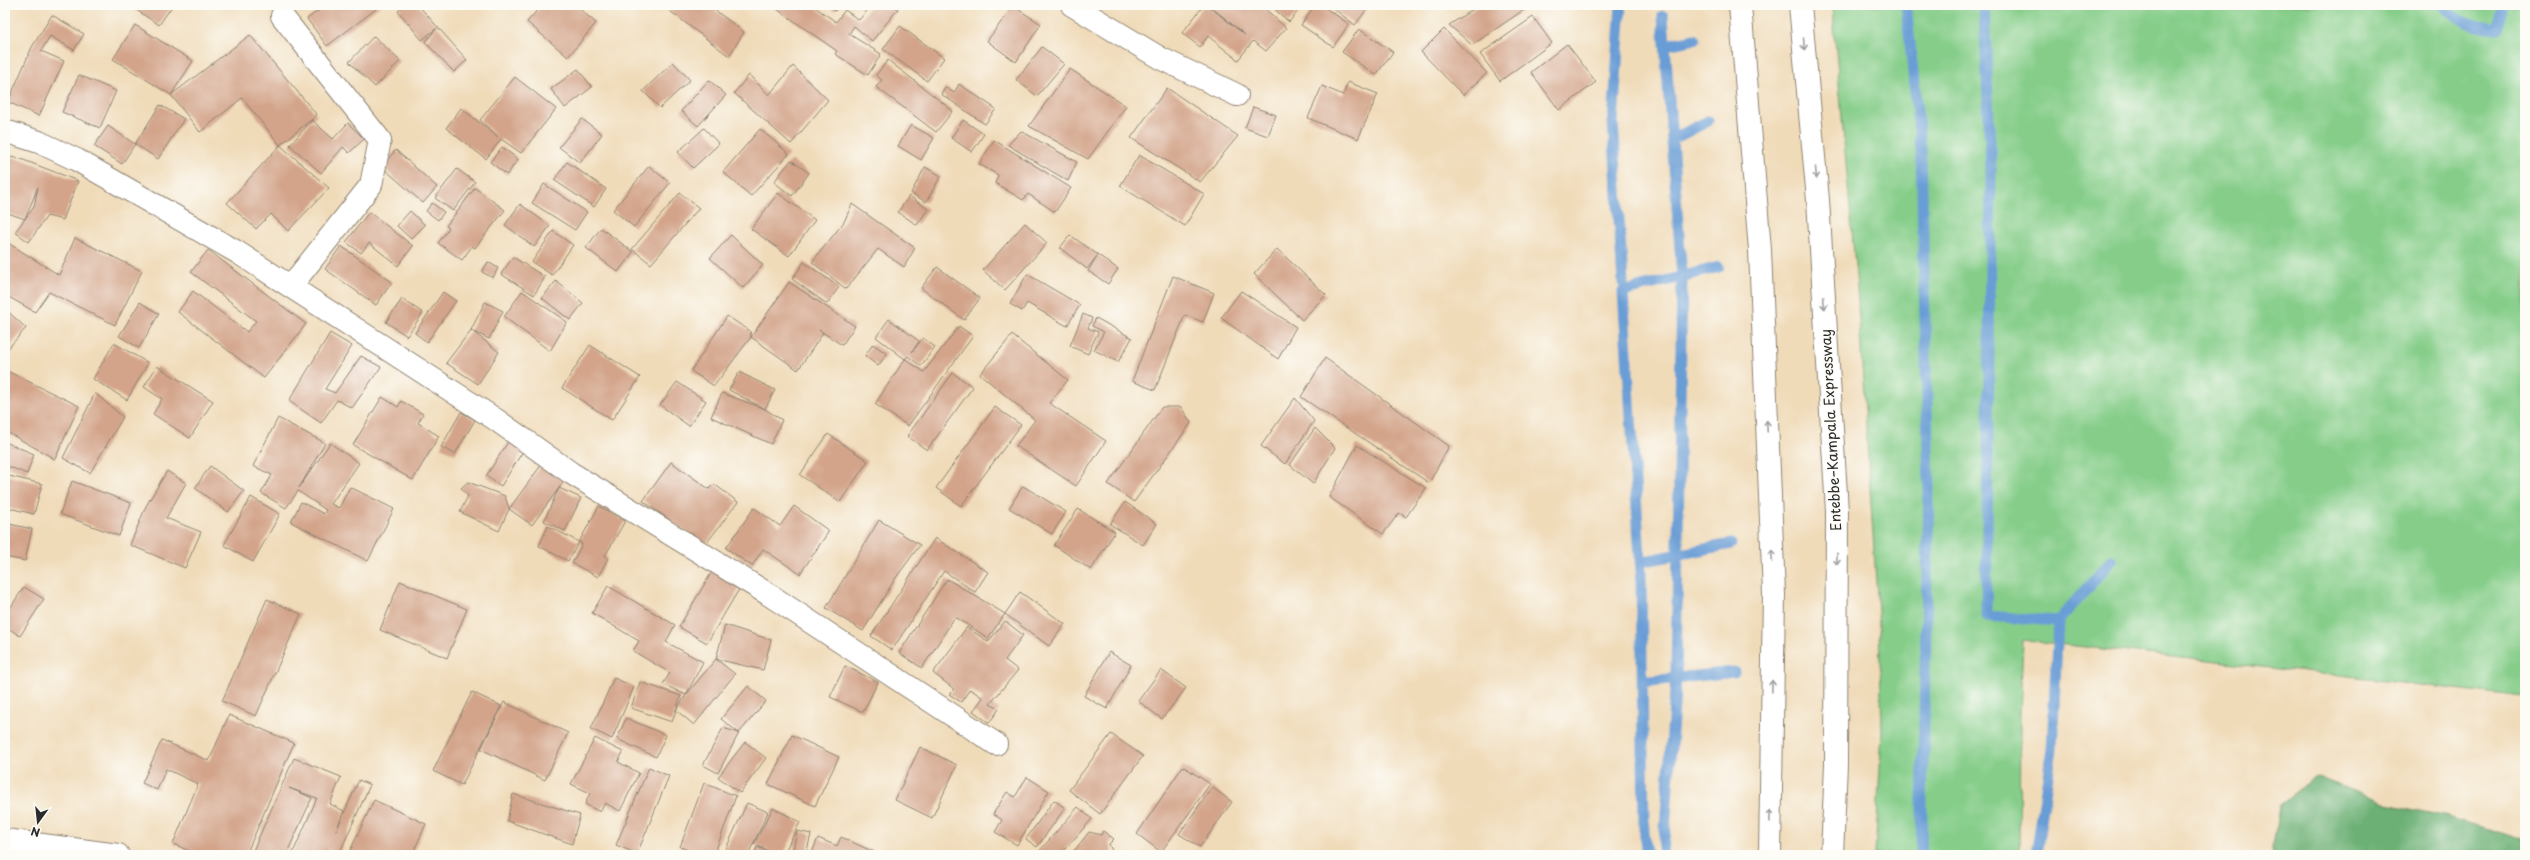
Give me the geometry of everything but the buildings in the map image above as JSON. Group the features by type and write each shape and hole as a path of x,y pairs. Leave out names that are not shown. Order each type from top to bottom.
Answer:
{"main road":[{"path":"1072,5 1160,58 1237,95"},
{"path":"1740,5 1760,250 1774,594 1770,855"},
{"name":"Entebbe–Kampala Expressway","path":"1800,5 1818,200 1837,511 1836,764 1832,855"},
{"path":"282,16 380,140 371,185 291,286"},
{"path":"5,131 40,142 77,160 237,252 488,414 571,473 768,594 996,744"},
{"path":"5,840 118,855"}],"green space":[{"path":"1832,5 2525,5 2525,697 2023,640 2020,715 2019,855 1875,855 1882,732 1879,627 1857,288"},
{"path":"2316,776 2387,804 2448,817 2525,840 2525,855 2272,855 2279,806"}],"waterway":[{"path":"1621,5 1613,123 1623,283"},
{"path":"1906,5 1921,150 1929,488 1921,855"},
{"path":"1984,5 1991,170 1986,616 2058,621"},
{"path":"2444,5 2454,15 2468,23 2498,29 2502,5"},
{"path":"1663,16 1682,277 1676,678 1663,855"},
{"path":"1666,45 1695,39"},
{"path":"1673,139 1708,121"},
{"path":"1647,855 1644,832 1641,572 1623,292 1719,267"},
{"path":"1640,562 1731,544"},
{"path":"2036,855 2052,749 2058,621 2112,560"},
{"path":"1642,682 1734,672"}]}
